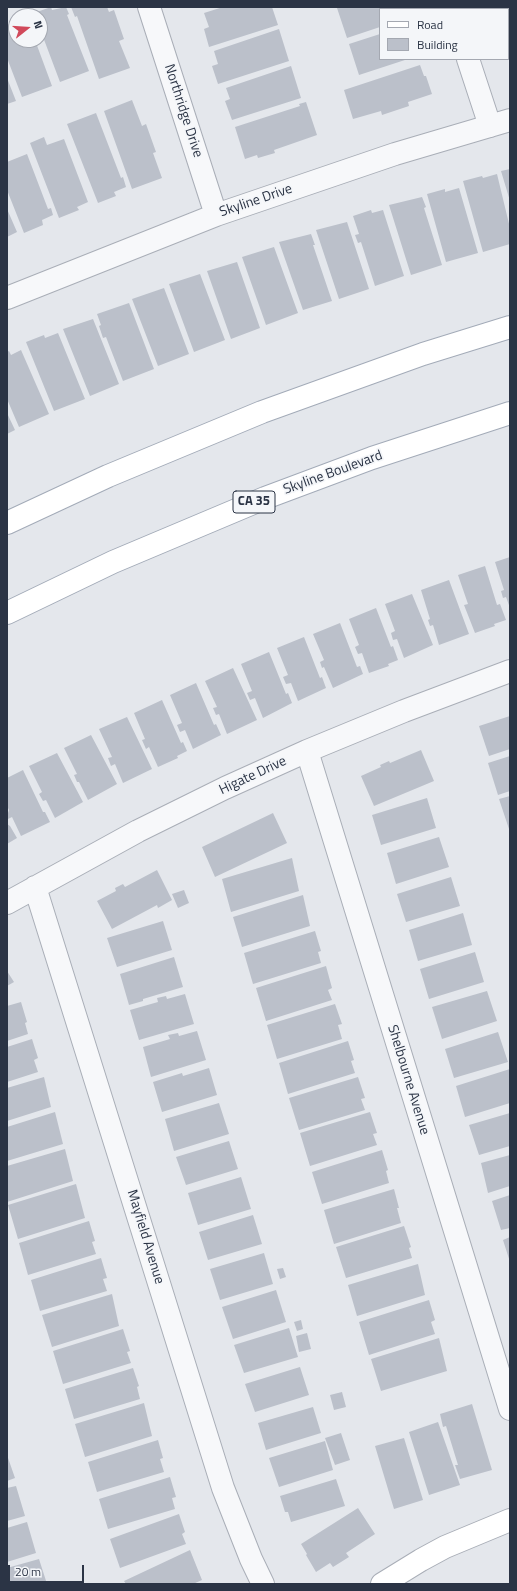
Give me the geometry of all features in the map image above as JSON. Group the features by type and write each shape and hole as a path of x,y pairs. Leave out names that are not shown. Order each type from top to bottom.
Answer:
{"main road":[{"path":"7,523 108,476 262,412 423,354 510,327"},
{"name":"Skyline Boulevard","path":"7,613 113,562 265,498 372,458 510,413"},
{"path":"382,1584 445,1547 510,1520"}],"street":[{"name":"Northridge Drive","path":"149,7 216,215"},
{"path":"468,60 500,123"},
{"name":"Skyline Drive","path":"7,298 216,215 387,157 500,123"},
{"name":"Higate Drive","path":"7,902 138,831 306,751 404,710 510,671"},
{"name":"Shelbourne Avenue","path":"306,751 510,1409"},
{"name":"Mayfield Avenue","path":"35,887 223,1488 251,1560 263,1584"}],"building":[{"path":"51,7 52,10 66,7 69,14 67,15 89,71 60,82 47,48 48,8"},
{"path":"71,7 107,7 109,12 114,10 124,39 119,41 130,68 99,79 77,16 75,17"},
{"path":"223,7 272,7 278,25 209,47 204,29 209,27 204,13"},
{"path":"405,7 379,8 379,27 347,38 337,8"},
{"path":"510,7 510,23 509,8 498,8"},
{"path":"7,25 8,48 38,48 52,86 22,97 7,58"},
{"path":"279,29 289,61 218,84 212,66 218,64 214,51"},
{"path":"379,34 379,60 405,60 359,75 349,44"},
{"path":"420,65 424,76 426,76 432,94 408,102 409,106 382,115 381,111 353,119 344,90"},
{"path":"291,66 301,98 232,120 225,101 230,99 226,88"},
{"path":"7,78 16,101 7,104"},
{"path":"132,100 142,126 146,124 156,152 153,153 162,178 132,189 104,111"},
{"path":"306,102 317,135 274,150 275,153 258,158 257,155 245,159 235,127 300,106 299,104"},
{"path":"96,113 121,178 123,177 126,187 114,192 116,196 98,203 67,124"},
{"path":"44,137 47,145 64,139 88,202 77,207 79,210 59,218 30,143"},
{"path":"27,154 48,209 51,208 53,215 42,220 43,225 24,233 7,190 7,162"},
{"path":"510,169 510,201 501,171"},
{"path":"497,174 510,228 510,244 483,252 463,181"},
{"path":"459,188 478,253 446,262 427,194 445,189 445,192"},
{"path":"422,197 442,265 411,275 389,205"},
{"path":"7,209 17,232 7,237"},
{"path":"371,210 372,213 383,210 404,276 375,286 361,242 358,243 355,235 359,234 353,216"},
{"path":"347,222 369,289 339,299 316,230"},
{"path":"311,234 315,245 313,245 332,301 303,310 279,242"},
{"path":"274,247 298,313 266,325 242,257"},
{"path":"237,262 260,328 231,339 207,271"},
{"path":"200,274 225,340 194,352 169,284"},
{"path":"164,288 189,354 158,366 132,299"},
{"path":"129,303 154,369 123,381 106,337 103,338 99,326 101,325 97,314"},
{"path":"93,319 119,384 90,396 63,329"},
{"path":"58,333 85,399 54,411 26,342 44,335 45,338"},
{"path":"21,350 49,414 19,427 7,399 7,352 9,351 11,355"},
{"path":"7,413 15,430 7,434"},
{"path":"510,557 510,608 506,597 503,598 501,591 504,590 495,562"},
{"path":"485,566 497,605 500,604 506,620 494,624 495,626 475,633 464,605 468,604 458,575"},
{"path":"449,580 469,634 439,645 433,625 430,626 428,620 430,619 421,590"},
{"path":"412,594 433,645 404,658 397,639 393,640 391,633 395,631 385,604"},
{"path":"376,608 391,647 393,646 398,660 388,664 389,666 369,673 362,653 358,654 355,647 359,645 349,619"},
{"path":"340,623 357,667 360,666 363,674 333,688 324,667 322,668 320,662 324,660 313,634"},
{"path":"304,637 320,678 322,677 326,688 298,701 291,683 286,684 283,677 288,675 277,648"},
{"path":"269,652 286,694 288,693 292,703 263,718 255,698 250,700 247,693 252,691 241,664"},
{"path":"233,668 257,720 227,734 219,714 216,715 213,708 217,707 205,681"},
{"path":"196,683 214,725 216,724 221,735 193,749 185,730 180,732 177,725 182,723 170,695"},
{"path":"162,700 181,743 183,742 187,751 177,756 178,758 158,767 149,747 146,749 142,740 145,739 134,713"},
{"path":"510,716 510,749 489,756 479,726"},
{"path":"127,717 152,769 123,783 115,764 111,766 108,758 112,757 99,729"},
{"path":"91,735 117,784 88,800 79,782 77,782 74,775 77,774 64,748"},
{"path":"421,750 434,781 374,806 361,776 381,767 380,765 389,761 390,763"},
{"path":"57,753 83,802 55,818 46,800 43,801 39,794 42,792 29,766"},
{"path":"510,756 510,791 498,795 488,763"},
{"path":"23,770 43,812 45,812 50,822 21,836 12,817 8,819 7,816 9,810 7,806 7,778"},
{"path":"510,796 510,832 499,799"},
{"path":"427,798 436,828 381,845 372,815"},
{"path":"273,813 287,843 215,877 202,847"},
{"path":"7,824 10,826 17,838 7,844"},
{"path":"439,837 449,867 396,884 387,853"},
{"path":"292,858 299,891 231,912 222,879"},
{"path":"157,870 172,900 158,908 157,905 112,929 97,901 116,891 115,888 123,884 125,887"},
{"path":"451,877 460,906 406,922 397,894"},
{"path":"184,890 189,903 178,908 172,894"},
{"path":"303,895 310,926 242,947 233,917"},
{"path":"463,913 472,945 418,961 409,930"},
{"path":"163,921 172,950 117,967 107,938"},
{"path":"315,931 321,951 318,952 321,963 253,984 244,953"},
{"path":"475,952 484,982 429,999 420,969"},
{"path":"174,957 183,987 143,999 143,1001 129,1005 120,974"},
{"path":"326,966 332,988 328,990 332,1000 266,1021 256,988"},
{"path":"7,971 14,982 7,986"},
{"path":"487,991 497,1021 442,1039 432,1007"},
{"path":"185,994 194,1024 139,1040 130,1010 158,1002 157,998 166,996 167,999"},
{"path":"21,1002 27,1022 25,1023 28,1034 7,1041 7,1006"},
{"path":"335,1004 342,1024 338,1025 342,1039 277,1059 267,1025"},
{"path":"197,1031 206,1060 151,1077 143,1047 170,1039 168,1035 178,1033 179,1036"},
{"path":"498,1032 508,1062 454,1078 445,1049"},
{"path":"32,1039 38,1058 34,1060 38,1072 7,1082 7,1047"},
{"path":"348,1041 354,1060 351,1061 355,1073 288,1094 279,1063"},
{"path":"209,1068 217,1095 162,1112 153,1082 182,1073 183,1076"},
{"path":"510,1069 510,1103 465,1117 456,1086"},
{"path":"44,1077 51,1107 7,1121 7,1088"},
{"path":"358,1077 365,1098 361,1099 365,1110 299,1130 289,1098"},
{"path":"219,1103 229,1134 174,1151 165,1119"},
{"path":"55,1112 63,1144 7,1161 7,1127"},
{"path":"370,1112 377,1133 373,1134 377,1145 310,1166 300,1133"},
{"path":"510,1113 510,1146 479,1155 469,1125"},
{"path":"229,1141 238,1169 186,1185 176,1157"},
{"path":"65,1149 73,1181 7,1202 7,1166"},
{"path":"382,1150 388,1170 386,1171 389,1183 322,1204 312,1172"},
{"path":"510,1155 510,1186 488,1193 481,1163"},
{"path":"241,1177 251,1209 198,1225 188,1193"},
{"path":"76,1184 85,1218 18,1239 8,1205"},
{"path":"394,1189 401,1223 334,1244 324,1210"},
{"path":"510,1195 510,1228 501,1230 492,1201"},
{"path":"253,1215 262,1244 208,1260 199,1232"},
{"path":"89,1221 95,1241 92,1242 96,1254 28,1275 19,1243"},
{"path":"404,1226 411,1247 409,1248 412,1258 346,1278 336,1247"},
{"path":"510,1237 510,1262 503,1240"},
{"path":"264,1253 273,1284 220,1300 210,1269"},
{"path":"101,1258 107,1278 103,1279 107,1291 40,1311 31,1280"},
{"path":"418,1264 425,1295 357,1316 348,1285"},
{"path":"283,1268 286,1277 280,1279 277,1269"},
{"path":"276,1290 286,1322 233,1339 222,1307"},
{"path":"112,1294 119,1326 52,1347 42,1315"},
{"path":"429,1300 435,1320 431,1322 435,1334 369,1355 359,1322"},
{"path":"301,1320 303,1329 297,1331 294,1322"},
{"path":"289,1328 298,1357 244,1373 234,1345"},
{"path":"123,1329 130,1351 127,1352 131,1363 63,1384 53,1351"},
{"path":"307,1333 311,1349 299,1352 296,1336"},
{"path":"439,1338 447,1371 381,1391 371,1359"},
{"path":"300,1367 309,1395 255,1412 245,1384"},
{"path":"133,1368 139,1386 137,1387 140,1399 74,1419 65,1389"},
{"path":"342,1392 346,1407 334,1410 330,1395"},
{"path":"144,1403 152,1436 85,1457 75,1424"},
{"path":"472,1404 492,1470 460,1479 455,1465 458,1465 446,1426 443,1427 440,1414"},
{"path":"313,1407 321,1433 266,1450 258,1423"},
{"path":"438,1422 460,1485 429,1495 409,1432"},
{"path":"341,1433 350,1460 335,1465 325,1438"},
{"path":"404,1438 423,1500 394,1509 375,1446"},
{"path":"158,1440 163,1458 160,1459 164,1472 97,1492 88,1462"},
{"path":"325,1441 333,1470 279,1487 269,1458"},
{"path":"7,1455 15,1478 7,1481"},
{"path":"170,1477 176,1497 172,1498 175,1509 108,1529 99,1499"},
{"path":"336,1479 345,1506 291,1522 288,1512 285,1512 280,1496"},
{"path":"16,1486 25,1516 7,1521 7,1488"},
{"path":"358,1508 375,1534 346,1553 349,1557 333,1567 330,1563 316,1572 301,1544"},
{"path":"179,1514 185,1532 182,1534 186,1544 120,1568 110,1539"},
{"path":"27,1522 36,1553 7,1562 7,1528"},
{"path":"190,1550 202,1580 193,1584 126,1584 124,1581"},
{"path":"39,1559 47,1584 7,1584 7,1568"}]}
